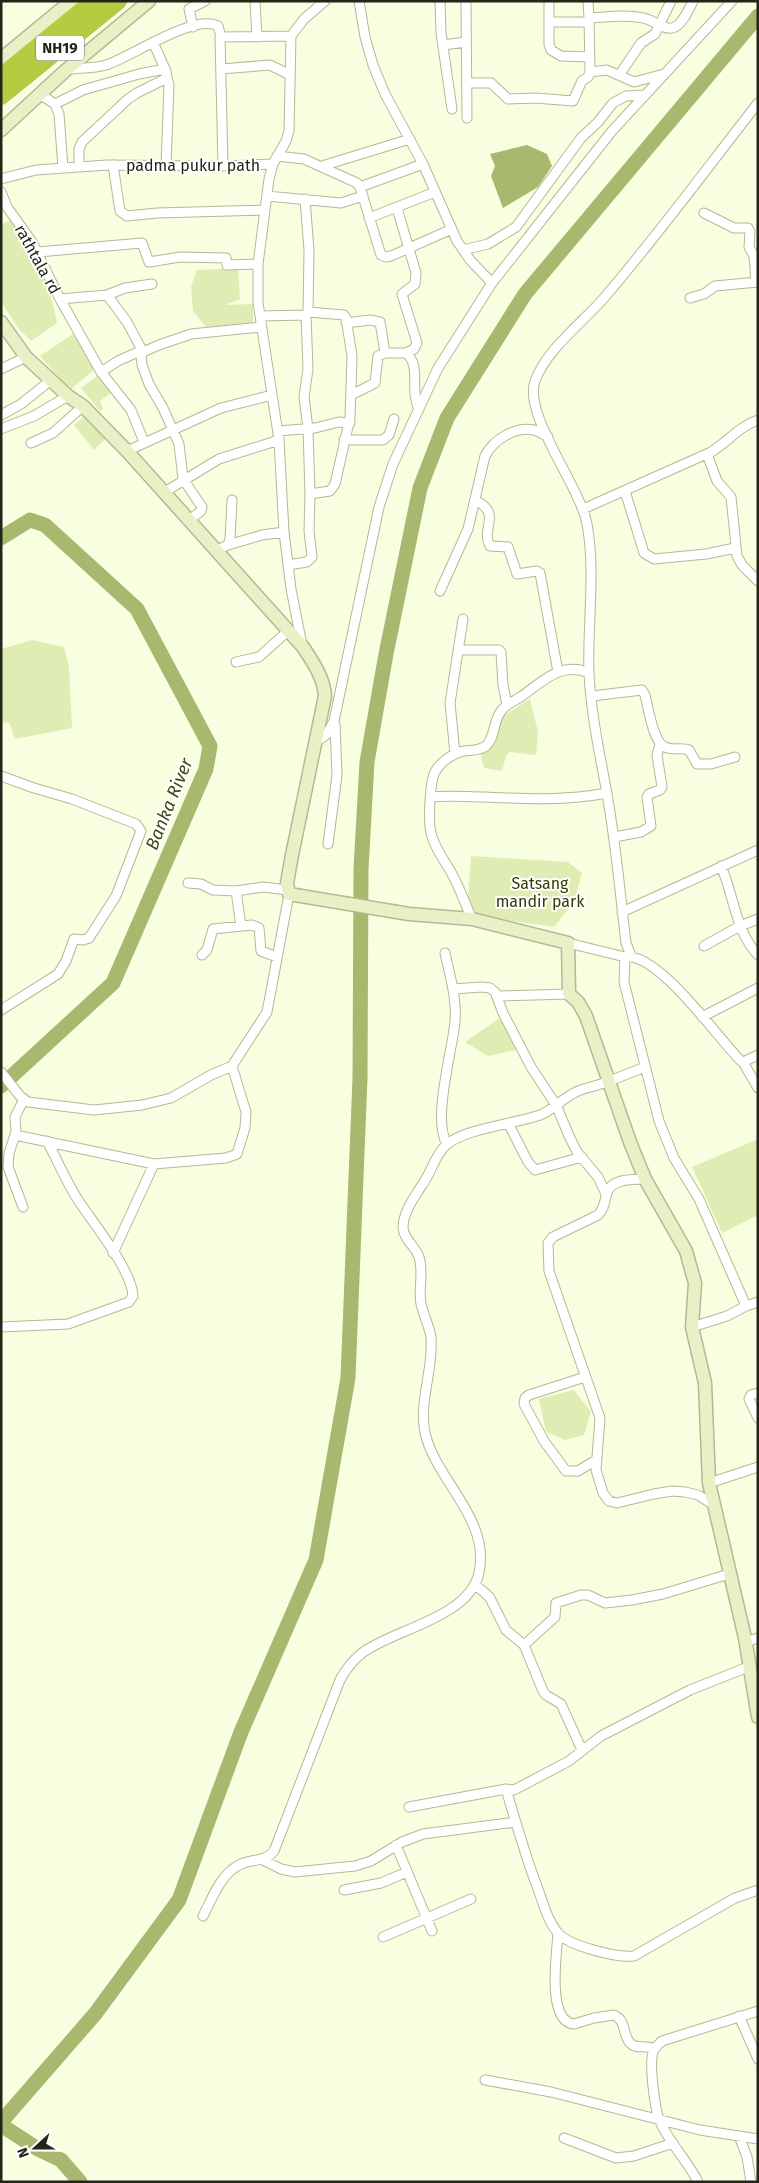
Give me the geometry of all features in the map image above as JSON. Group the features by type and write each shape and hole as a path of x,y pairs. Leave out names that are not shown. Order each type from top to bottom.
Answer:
{"highway":[{"name":"NH19","path":"1,77 94,1"},
{"name":"NH19","path":"1,96 118,1"}],"main road":[{"path":"3,55 56,7 71,1"},
{"path":"1,130 65,71 149,1"},
{"path":"1,322 26,357 68,396 83,406 127,451 303,647 313,663 324,688 325,696 292,855 288,892 409,914 472,918 568,943 569,994 578,1002 586,1016 610,1080 630,1142 645,1179 686,1252 695,1283 692,1327 705,1383 709,1483 729,1574 752,1640 748,1667 758,1717"}],"street":[{"path":"193,27 189,9 205,1"},
{"path":"254,1 256,37"},
{"path":"303,647 291,589 284,532 278,436 260,328 258,264 267,196 275,160 286,141 289,130 291,36 304,19 325,1"},
{"path":"359,1 365,37 373,65 385,94 423,164 463,250 492,283"},
{"path":"440,1 443,45 452,109"},
{"path":"466,1 467,118"},
{"path":"549,1 549,44 555,54 590,57"},
{"path":"467,83 491,83 508,100 535,98 571,101 575,99 582,81 588,77 590,72 588,1"},
{"path":"620,74 641,43 655,34 671,1"},
{"path":"549,22 644,18 667,28 676,26 693,1"},
{"path":"328,844 337,775 334,721 379,507 393,464 438,368 492,283 612,131 732,1"},
{"path":"65,71 76,68 90,69 106,65 170,33 215,24 218,26 221,37 223,166"},
{"path":"221,37 291,36"},
{"path":"153,42 163,59 169,85 166,166"},
{"path":"443,45 466,42"},
{"path":"221,69 270,65 290,75"},
{"path":"55,104 83,90 139,74 160,70 167,75"},
{"path":"590,72 607,70 620,74 634,82 664,74"},
{"path":"78,167 79,149 82,142 133,96 167,75"},
{"path":"41,95 55,104 61,127 63,168"},
{"path":"463,250 488,244 516,227 581,138 614,103 626,96 645,95"},
{"path":"746,1306 700,1199 666,1142 624,982 628,956 614,837 589,673 591,562 587,520 548,437 538,413 533,392 535,382 542,367 603,299 644,249 758,103"},
{"path":"322,166 410,139"},
{"name":"padma pukur path","path":"1,179 36,170 78,167 113,165 223,166 275,160 304,159 357,183 362,191"},
{"path":"267,196 305,198 341,203 362,191 423,164"},
{"name":"padma pukur path","path":"113,165 120,211 127,216 157,213 265,210"},
{"path":"362,191 369,218 383,257 390,256 452,229"},
{"name":"rathtala rd","path":"1,192 7,207 38,252 60,300 101,372 131,410 144,442"},
{"path":"369,218 435,192"},
{"path":"288,565 307,562 312,557 308,531 310,494 308,428 304,397 308,369 309,250 305,198"},
{"path":"351,396 376,383 378,375 377,358 385,353 406,353 414,348 417,343 402,294 412,287 416,280 410,247 397,208"},
{"path":"690,298 704,294 715,286 757,282 754,256 749,247 750,232 748,228 734,228 704,213"},
{"path":"38,252 142,243 149,262 180,257 226,258 227,265 258,264"},
{"path":"60,300 107,295 125,288 152,284"},
{"path":"107,295 127,322 142,353 142,365 180,447 183,479 202,507 201,511 188,521"},
{"path":"261,316 342,313 346,318 352,356 350,423 344,440 334,488 325,493 310,494"},
{"path":"346,323 370,320 380,322 385,353"},
{"path":"101,372 132,354 142,353 176,338 191,334 260,328"},
{"path":"406,353 411,358 415,371 414,396 419,409"},
{"path":"1,369 26,357"},
{"path":"1,415 21,404 51,380"},
{"path":"127,451 222,408 272,395"},
{"path":"1,428 34,416 68,396"},
{"path":"31,443 53,433 83,406"},
{"path":"344,440 383,440 389,435 394,419"},
{"path":"582,509 707,454 727,441 740,428 758,420"},
{"path":"163,492 220,459 278,436 334,423 350,423"},
{"path":"440,591 468,529 485,456 494,443 504,436 527,430 538,431 548,437"},
{"path":"707,454 718,481 731,497 735,548 742,565 758,581"},
{"path":"625,491 644,553 649,557 654,559 706,554 735,548"},
{"path":"228,544 232,500"},
{"path":"475,500 485,505 488,511 490,525 488,540 490,546 508,547 518,574 537,571 540,573 558,672"},
{"path":"215,551 228,544 262,535 284,532"},
{"path":"455,754 450,703 462,619"},
{"path":"236,662 259,657 288,631"},
{"path":"459,650 498,650 501,652 503,685 507,706"},
{"path":"472,918 464,896 430,833 431,797 435,770 441,763 455,754 476,750 486,745 489,742 496,718 507,706 547,677 558,672 580,669 589,673"},
{"path":"592,696 642,690 645,694 656,737 665,748 689,750 696,764 711,764 735,757"},
{"path":"316,742 327,734 334,721"},
{"path":"614,837 642,832 652,826 647,797 662,787 657,755 660,744"},
{"path":"1,776 34,788 72,798 136,824 141,831 116,896 89,938 83,940 74,939 62,969 51,980 1,1010"},
{"path":"431,797 446,795 535,800 577,799 607,793"},
{"path":"622,912 758,850"},
{"path":"721,866 730,887 740,926 747,942 758,955"},
{"path":"1,1072 21,1100 35,1104 78,1109 112,1109 142,1105 171,1098 211,1075 232,1066 264,1020 267,1012 288,892 263,887 236,891 213,890 201,884 188,883"},
{"path":"236,891 241,926"},
{"path":"704,946 758,918"},
{"path":"202,955 208,950 213,928 252,925 259,928 261,952 278,957"},
{"path":"568,943 628,956 648,964 683,993 743,1062 758,1088"},
{"path":"445,953 453,989 455,1022 441,1129 447,1144"},
{"path":"453,989 490,988 498,996 503,1013 531,1067 556,1105 570,1138 598,1177 606,1194"},
{"path":"702,1017 758,988"},
{"path":"498,996 569,994"},
{"path":"743,1062 758,1055"},
{"path":"15,1135 154,1164 226,1158 237,1154 246,1112 232,1066"},
{"path":"263,1860 274,1851 280,1839 340,1680 348,1667 364,1652 444,1613 467,1595 475,1586 479,1572 480,1552 469,1515 428,1441 425,1431 423,1416 432,1352 422,1306 422,1267 419,1255 407,1239 403,1226 408,1208 447,1144 488,1128 539,1115 579,1090 645,1067"},
{"path":"21,1100 15,1117 15,1135 9,1153 8,1167 24,1207"},
{"path":"508,1123 535,1170 582,1157"},
{"path":"1,1327 68,1324 129,1302 133,1296 133,1289 113,1253 79,1202 47,1141"},
{"path":"113,1253 154,1164"},
{"path":"645,1179 628,1180 610,1186 606,1194 603,1210 598,1215 553,1238 548,1243 549,1271 600,1418 596,1470 600,1484 609,1501 617,1503 654,1494 678,1491 698,1495 714,1505"},
{"path":"692,1327 727,1316 758,1302"},
{"path":"585,1377 529,1394 525,1398 524,1404 544,1440 566,1471 578,1471 596,1460"},
{"path":"758,1393 751,1395 750,1399 758,1418"},
{"path":"709,1483 758,1467"},
{"path":"524,1644 555,1617 556,1603 571,1597 588,1595 605,1603 632,1600 663,1594 729,1574"},
{"path":"475,1586 490,1598 506,1630 524,1644 543,1690 546,1695 561,1704 582,1750"},
{"path":"409,1807 506,1789 514,1790 569,1761 601,1736 690,1690 748,1667"},
{"path":"506,1789 539,1893 551,1923 558,1934 571,1942 613,1955 634,1956 735,1898 758,1890"},
{"path":"203,1916 221,1882 228,1873 238,1865 250,1861 263,1860 282,1869 295,1872 355,1866 371,1861 396,1845 423,1834 516,1822"},
{"path":"396,1845 432,1931"},
{"path":"344,1890 382,1884 407,1872"},
{"path":"383,1937 471,1899"},
{"path":"558,1934 555,1992 559,2008 567,2021 574,2024 614,2015 622,2020 630,2043 634,2046 645,2046 654,2049"},
{"path":"698,2182 691,2167 659,2120 654,2087 652,2058 654,2049 662,2041 758,2011"},
{"path":"739,2016 758,2059"},
{"path":"485,2080 551,2092 700,2130 758,2139"},
{"path":"739,2136 751,2182"},
{"path":"564,2138 616,2158 634,2156 673,2143"}],"green space":[{"path":"10,220 28,245 41,268 57,323 31,341 19,329 1,302 1,225"},
{"path":"238,268 240,299 225,305 253,304 253,324 206,327 193,311 191,287 197,270"},
{"path":"73,334 95,369 70,390 40,356"},
{"path":"101,373 115,390 100,401 103,409 100,411 81,388"},
{"path":"88,413 108,436 94,450 74,425"},
{"path":"32,640 64,647 69,667 72,728 15,739 9,722 1,723 1,649"},
{"path":"530,699 538,732 536,755 510,752 506,756 502,771 484,768 481,756 490,743 500,718"},
{"name":"Satsang mandir park","path":"471,856 568,862 582,873 574,902 554,927 467,914"},
{"path":"498,1019 504,1020 516,1050 488,1056 465,1042"},
{"path":"758,1139 758,1215 722,1233 692,1167"},
{"path":"574,1390 591,1412 584,1435 565,1440 546,1432 539,1399"}],"shaded area":[{"path":"527,145 547,154 552,166 538,187 503,208 491,176 495,166 490,154"}],"waterway":[{"path":"1,2122 95,2014 179,1900 241,1732 316,1560 348,1378 360,1078 361,869 367,762 386,654 420,488 447,418 525,294 758,16"},
{"name":"Banka River","path":"1,538 30,520 45,525 137,609 210,746 206,769 113,983 1,1086"},
{"name":"Banka River","path":"1,2125 38,2149 61,2160 80,2182"}]}
